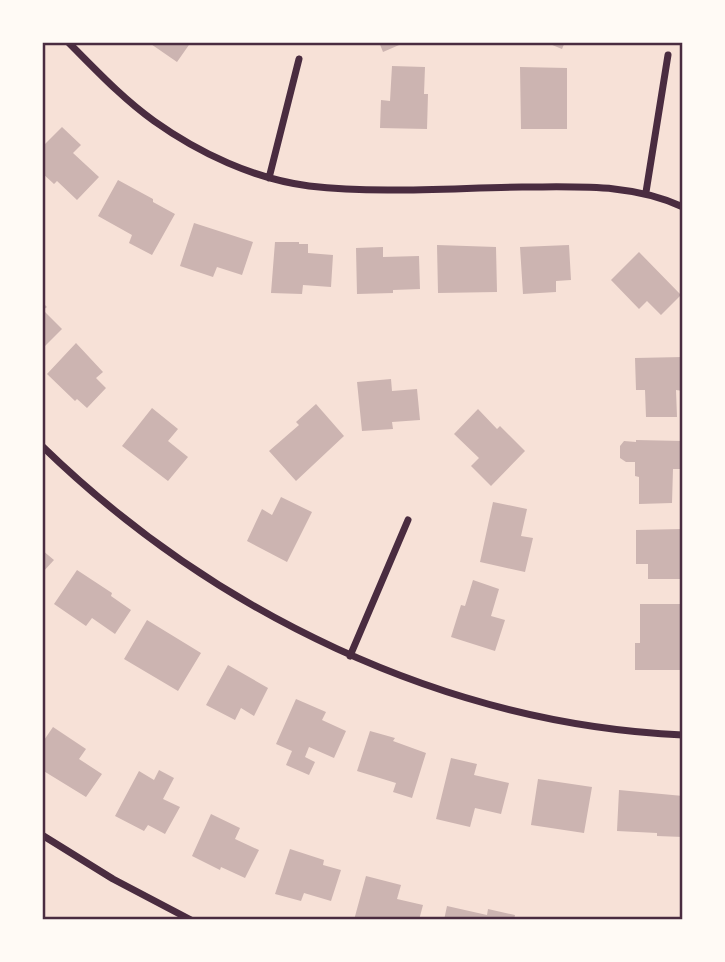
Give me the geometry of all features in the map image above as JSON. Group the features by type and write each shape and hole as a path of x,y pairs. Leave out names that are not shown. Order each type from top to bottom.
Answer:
{"street":[{"path":"68,42 115,89 154,121 209,155 269,177 309,186 358,188 583,187 646,192 683,206"},
{"path":"646,192 668,55"},
{"path":"269,177 299,59"},
{"path":"42,446 79,482 181,561 256,606 350,656 454,694 505,709 601,728 683,735"},
{"path":"350,656 408,520"},
{"path":"42,835 113,879 191,920"}],"building":[{"path":"148,42 191,42 177,62"},
{"path":"379,42 406,42 383,52"},
{"path":"545,42 565,42 562,49"},
{"path":"392,66 425,67 424,94 428,94 427,129 380,128 381,100 390,101"},
{"path":"520,67 567,68 567,129 521,129"},
{"path":"62,127 81,145 73,153 99,177 77,200 57,181 54,184 42,173 42,147"},
{"path":"118,180 175,214 152,255 129,243 132,235 98,216"},
{"path":"194,223 253,242 242,275 217,267 213,277 180,266"},
{"path":"275,242 308,244 308,253 333,255 331,287 303,285 302,294 271,293"},
{"path":"437,245 496,247 497,292 438,293"},
{"path":"569,245 571,280 556,281 556,292 523,294 520,247"},
{"path":"383,247 383,257 419,256 420,289 357,294 356,248"},
{"path":"639,252 681,295 661,315 647,301 639,309 611,280"},
{"path":"42,302 47,307 43,310 62,329 42,349"},
{"path":"76,343 103,372 96,378 106,388 87,408 77,399 75,401 47,374"},
{"path":"683,357 683,391 676,390 677,417 646,417 645,390 636,390 635,358"},
{"path":"391,379 392,391 417,389 420,420 392,422 393,429 362,431 357,382"},
{"path":"316,404 344,436 296,481 269,451 299,425 296,422"},
{"path":"152,408 178,429 168,441 188,457 168,481 122,446"},
{"path":"478,409 497,429 500,426 525,451 491,486 471,466 479,458 454,434"},
{"path":"624,441 683,441 683,469 673,469 672,503 639,504 639,477 635,476 635,462 626,462 620,458 620,446"},
{"path":"281,497 312,512 287,562 247,541 262,509 272,515"},
{"path":"493,502 527,509 521,536 533,538 525,572 480,562"},
{"path":"682,529 683,579 648,579 648,564 636,564 636,530"},
{"path":"42,550 54,560 42,573"},
{"path":"77,570 112,593 111,596 131,610 115,634 92,618 86,626 54,604"},
{"path":"473,580 499,589 491,616 505,620 495,651 451,637 461,605 465,606"},
{"path":"640,604 682,604 680,670 635,670 635,643 640,643"},
{"path":"147,620 201,653 178,691 124,659"},
{"path":"228,665 268,688 254,716 241,708 235,720 206,705"},
{"path":"296,699 326,712 322,720 346,731 334,758 309,747 305,757 315,762 309,775 286,765 292,751 276,744"},
{"path":"53,727 86,749 79,759 102,774 86,797 42,770 42,743"},
{"path":"370,731 395,738 393,741 426,753 412,798 393,792 396,783 357,771"},
{"path":"451,758 477,764 474,775 509,783 501,814 475,808 470,827 436,819"},
{"path":"159,770 174,778 163,799 180,807 165,834 148,825 144,831 115,816 139,771 154,780"},
{"path":"538,779 592,787 584,833 531,825"},
{"path":"619,790 683,796 683,837 617,831"},
{"path":"211,814 240,828 235,839 259,850 245,878 221,867 220,870 192,856"},
{"path":"290,849 324,860 323,865 341,870 331,901 304,893 301,901 275,894"},
{"path":"366,876 401,885 397,899 423,905 419,920 354,920"},
{"path":"447,906 487,915 488,909 515,915 514,920 444,920"}]}
